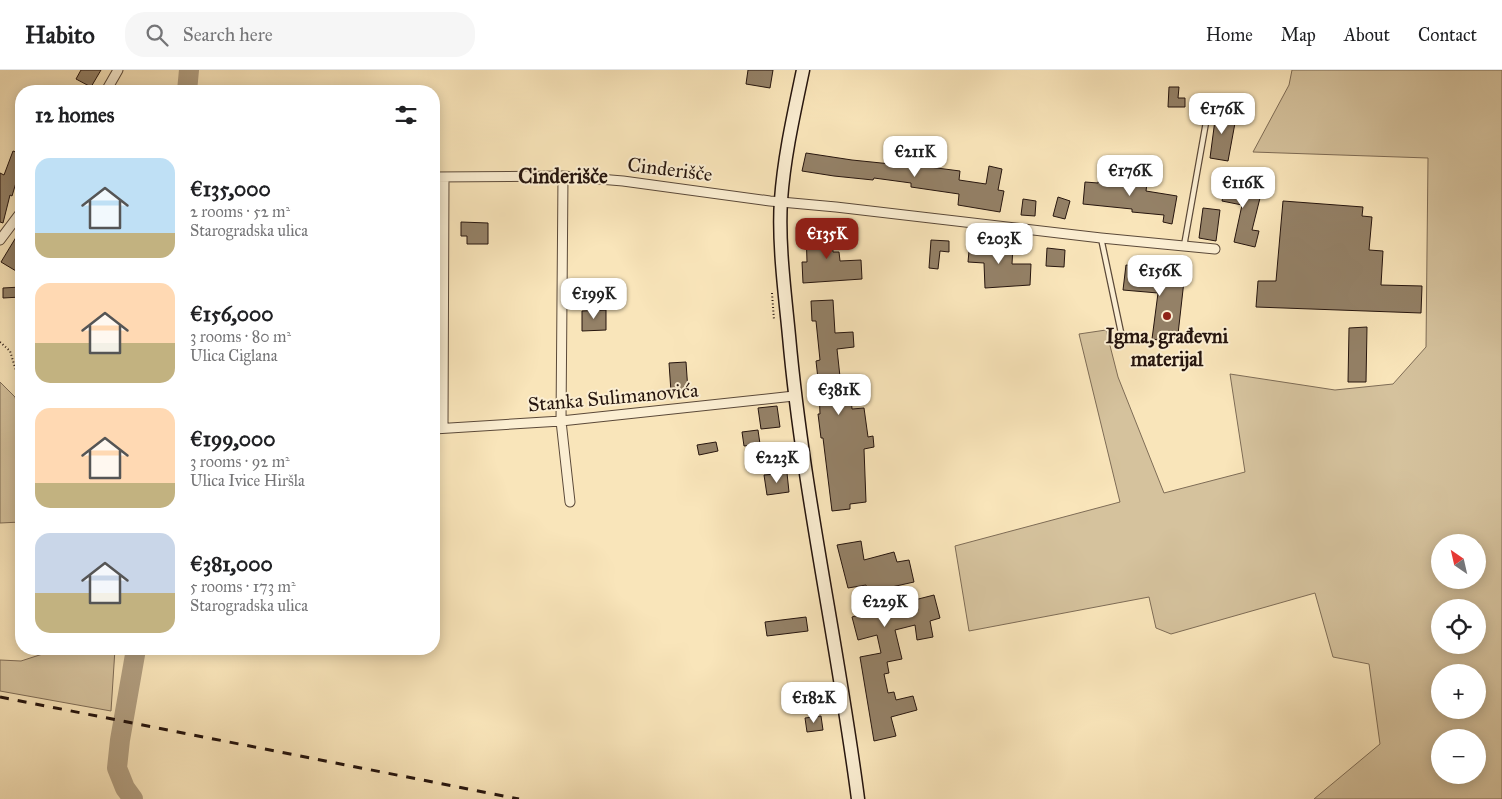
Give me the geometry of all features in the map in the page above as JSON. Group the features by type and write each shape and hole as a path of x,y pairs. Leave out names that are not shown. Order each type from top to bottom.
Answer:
{"main road":[{"path":"803,70 786,161 781,202 785,296 794,396 810,509 841,679 858,799"}],"street":[{"path":"109,85 118,70"},
{"path":"563,176 561,421 570,502"},
{"name":"Cinderišče","path":"440,177 563,176 623,181 781,202 1215,250"},
{"path":"440,379 444,177"},
{"path":"0,240 15,220"},
{"name":"Stanka Sulimanovića","path":"440,429 561,421 794,396"}],"lane":[{"path":"1183,247 1208,111"},
{"path":"1102,238 1123,342"}],"path":[{"path":"0,342 10,351 15,367"}],"shaded area":[{"path":"1292,70 1502,70 1502,799 1314,799 1380,744 1369,664 1333,657 1315,593 1171,634 1156,628 1149,597 969,631 955,546 1120,502 1079,334 1106,330 1118,377 1164,493 1245,472 1230,374 1335,390 1393,384 1426,347 1428,158 1253,152 1289,85"},
{"path":"0,382 15,397 15,522 0,523"},
{"path":"40,655 115,655 111,711 0,691 0,660 21,661"}],"building":[{"path":"81,70 101,70 92,85 87,85 76,79"},
{"path":"748,70 773,70 770,88 746,84"},
{"path":"1169,87 1179,87 1178,98 1185,98 1185,107 1168,107"},
{"path":"1215,108 1233,111 1232,122 1235,123 1228,161 1210,158"},
{"path":"13,151 15,152 15,186 12,196 10,195 3,223 0,222 0,173 4,175"},
{"path":"806,153 891,164 892,157 907,159 906,164 960,171 959,180 986,184 989,166 1002,169 998,190 1004,191 1000,212 958,205 959,194 911,187 911,183 802,171"},
{"path":"1100,175 1134,181 1135,175 1148,176 1146,191 1177,196 1172,224 1163,222 1164,215 1132,212 1132,209 1083,204 1085,182 1098,183"},
{"path":"1217,180 1262,190 1252,230 1259,231 1255,247 1234,242 1242,205 1222,201 1224,192 1215,191"},
{"path":"1058,197 1070,201 1065,219 1053,216"},
{"path":"1023,199 1036,201 1035,216 1021,215"},
{"path":"1283,201 1363,207 1362,216 1372,217 1369,250 1383,251 1381,285 1422,286 1421,313 1256,307 1258,281 1276,281"},
{"path":"1203,208 1220,210 1216,241 1199,238"},
{"path":"461,222 488,223 488,244 467,244 467,236 461,236"},
{"path":"832,229 833,252 839,252 840,261 861,260 862,279 803,283 802,262 807,262 806,230"},
{"path":"15,239 15,270 1,262"},
{"path":"931,240 949,241 949,252 940,251 938,269 929,268"},
{"path":"970,240 986,241 986,246 1013,246 1012,264 1031,264 1030,285 985,288 984,263 968,262"},
{"path":"1047,248 1065,250 1064,267 1046,266"},
{"name":"Igma, građevni materijal","path":"1126,265 1185,272 1177,343 1152,339 1158,293 1123,290"},
{"path":"15,287 15,297 3,298 3,288"},
{"path":"833,300 835,333 853,332 854,347 837,349 841,386 850,385 852,409 864,408 868,437 873,436 874,447 864,449 866,502 850,504 850,509 832,511 823,438 821,438 818,414 820,414 816,361 820,360 816,321 812,321 811,301"},
{"path":"606,310 606,330 582,331 582,311"},
{"path":"1367,327 1366,382 1348,382 1349,328"},
{"path":"686,362 688,391 671,392 669,363"},
{"path":"777,406 780,427 761,429 758,408"},
{"path":"758,430 760,444 744,446 742,432"},
{"path":"716,442 718,451 699,455 697,445"},
{"path":"787,473 789,492 767,495 764,475"},
{"path":"861,541 864,560 894,552 897,562 909,560 914,582 887,588 891,606 934,595 940,618 930,621 933,637 917,640 915,625 895,630 902,659 887,662 889,673 884,674 888,693 894,692 896,700 913,696 917,710 891,717 896,736 874,741 860,657 881,653 877,635 858,640 852,617 872,611 866,585 848,588 837,545"},
{"path":"806,617 808,631 767,636 765,622"},
{"path":"821,716 823,730 807,732 805,718"}],"waterway":[{"path":"188,85 189,70"},
{"path":"133,799 125,788 117,768 135,655"}],"railway":[{"path":"0,697 519,799"}],"place":[{"name":"Igma, građevni materijal","path":"1167,316"}],"district":[{"name":"Cinderišče","path":"563,176"}]}
